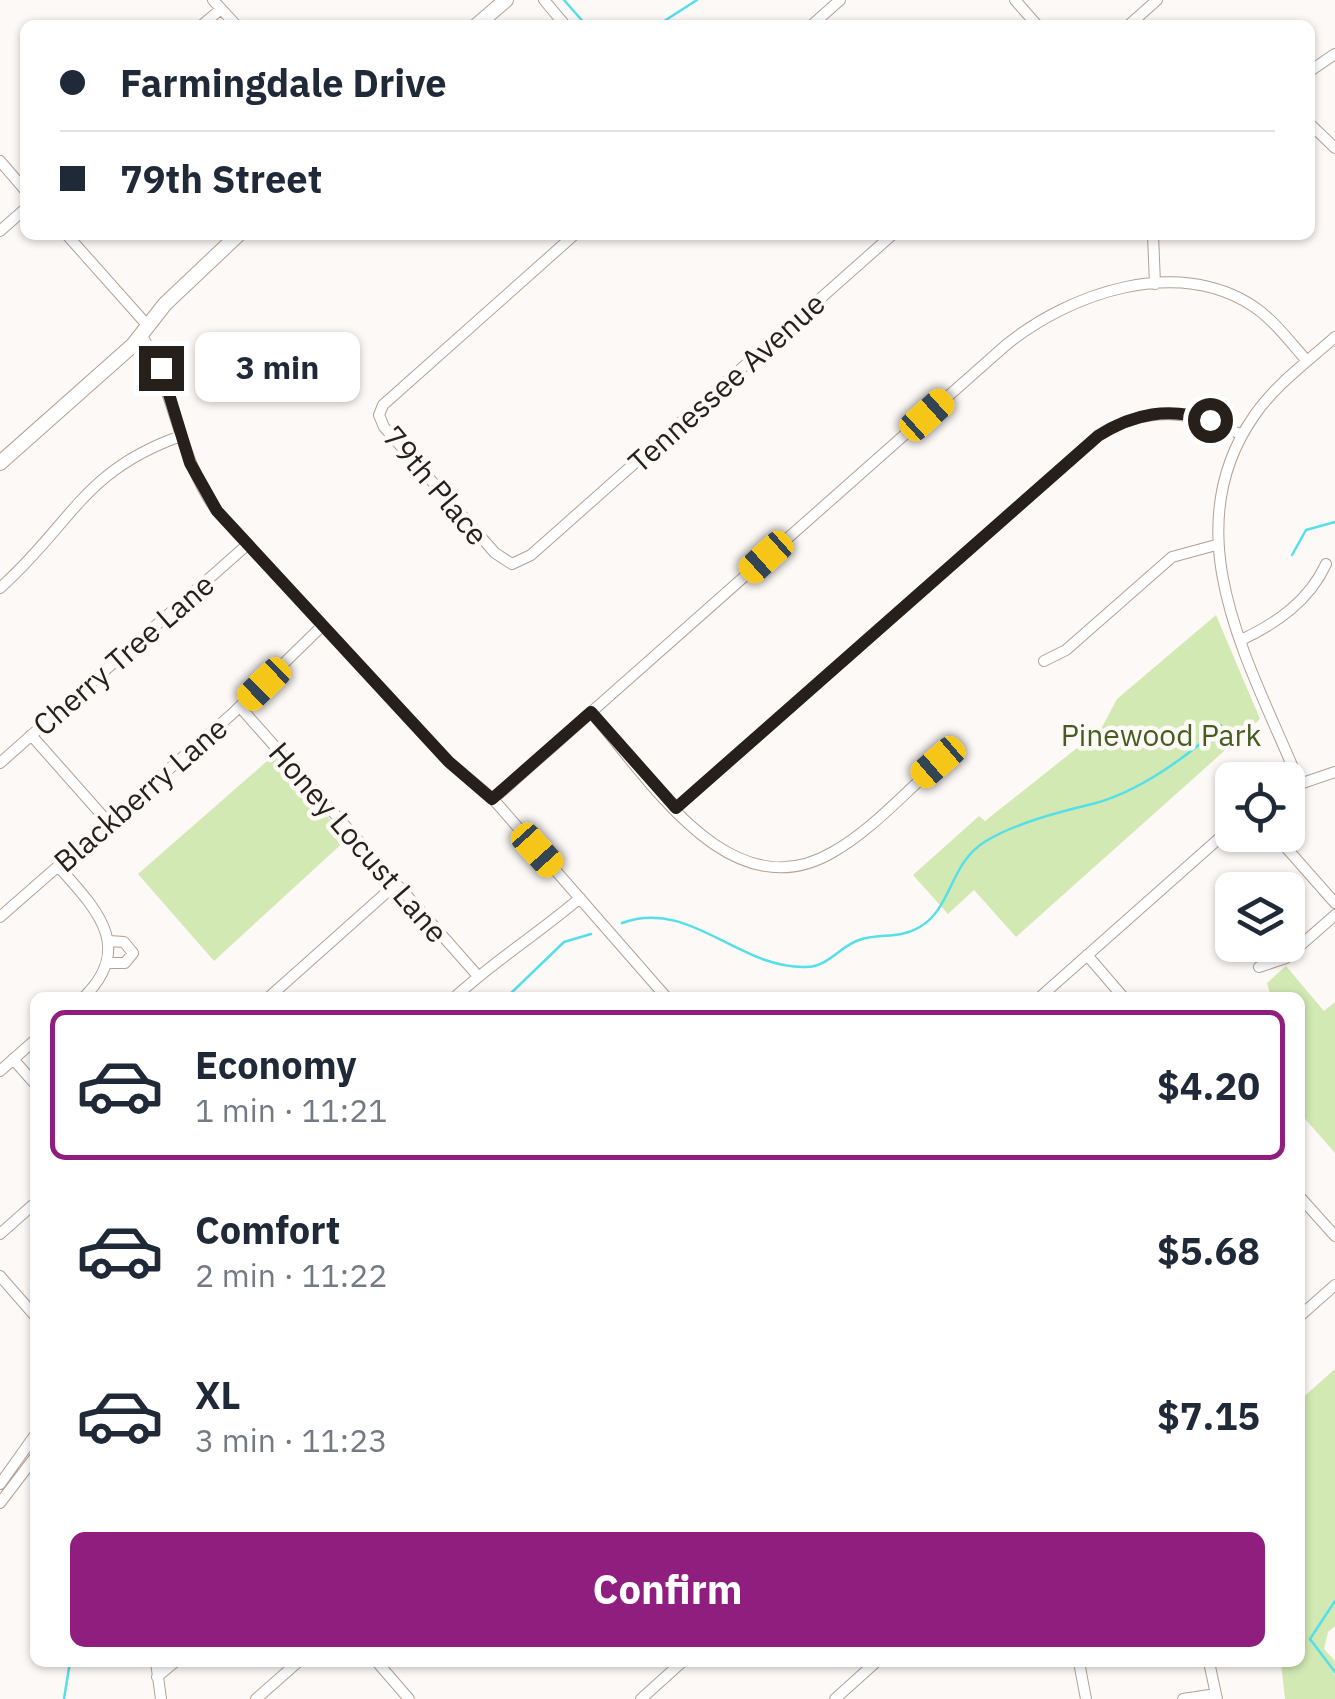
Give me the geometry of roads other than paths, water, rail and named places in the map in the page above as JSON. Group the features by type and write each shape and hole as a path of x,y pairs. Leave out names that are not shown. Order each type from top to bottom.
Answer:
{"street":[{"path":"483,20 506,0"},
{"path":"544,0 561,20"},
{"path":"818,20 840,0"},
{"path":"1015,0 1033,20"},
{"path":"1135,20 1157,0"},
{"path":"1315,129 1335,148"},
{"path":"0,161 20,181"},
{"path":"0,231 20,213"},
{"path":"71,240 144,330 203,490 321,628 366,668 449,762 492,799 663,992"},
{"path":"0,462 144,330 233,240"},
{"name":"79th Place","path":"560,529 520,562 503,561 384,427 379,415 384,405 568,240"},
{"name":"Tennessee Avenue","path":"560,529 886,240"},
{"path":"1153,240 1156,284"},
{"path":"492,799 1017,336 1088,298 1156,284 1212,288 1240,298 1270,320 1307,361"},
{"path":"1292,762 1225,598 1216,546 1220,494 1242,436 1267,399 1335,336"},
{"path":"676,808 1098,436 1139,416 1178,412 1210,420 1242,436"},
{"path":"0,588 28,564 104,474 144,450 181,436"},
{"name":"Cherry Tree Lane","path":"0,763 247,545"},
{"path":"1044,661 1066,650 1172,557 1216,546"},
{"path":"1241,640 1274,624 1316,586 1326,564"},
{"name":"Blackberry Lane","path":"0,917 240,707 321,628"},
{"name":"Honey Locust Lane","path":"240,707 478,976"},
{"path":"591,712 708,842 736,859 765,867 800,865 825,857 850,840 938,762"},
{"path":"31,735 108,822"},
{"path":"1305,781 1335,772"},
{"path":"1046,992 1215,842"},
{"path":"1290,852 1335,903"},
{"path":"58,866 96,910 109,941 108,963 87,992"},
{"path":"275,992 396,884"},
{"path":"461,992 580,898"},
{"path":"1260,968 1286,958 1335,915"},
{"path":"108,963 125,963 133,952 124,942 109,941"},
{"path":"1087,955 1119,992"},
{"path":"0,1072 30,1045"},
{"path":"13,1060 30,1079"},
{"path":"1305,1203 1335,1236"},
{"path":"0,1234 30,1207"},
{"path":"0,1276 30,1310"},
{"path":"1305,1312 1335,1286"},
{"path":"0,1484 30,1442"},
{"path":"0,1503 30,1464"},
{"path":"156,1667 161,1699"},
{"path":"157,1677 169,1667"},
{"path":"256,1699 292,1667"},
{"path":"381,1667 409,1699"},
{"path":"641,1699 676,1667"},
{"path":"835,1699 870,1667"},
{"path":"1080,1667 1086,1699"},
{"path":"1183,1699 1216,1696 1210,1667"}],"waterway":[{"path":"564,0 582,20"},
{"path":"666,20 697,0"},
{"path":"1292,555 1306,530 1335,522"},
{"path":"622,923 647,918 670,920 781,965 814,966 859,940 918,928 938,910 964,862 986,841 1024,823 1127,791 1178,761 1221,725"},
{"path":"512,992 564,942 591,934"},
{"path":"1335,1601 1310,1639 1335,1672"},
{"path":"64,1699 69,1667"}],"park label":[{"name":"Pinewood Park","path":"1161,734"}]}
